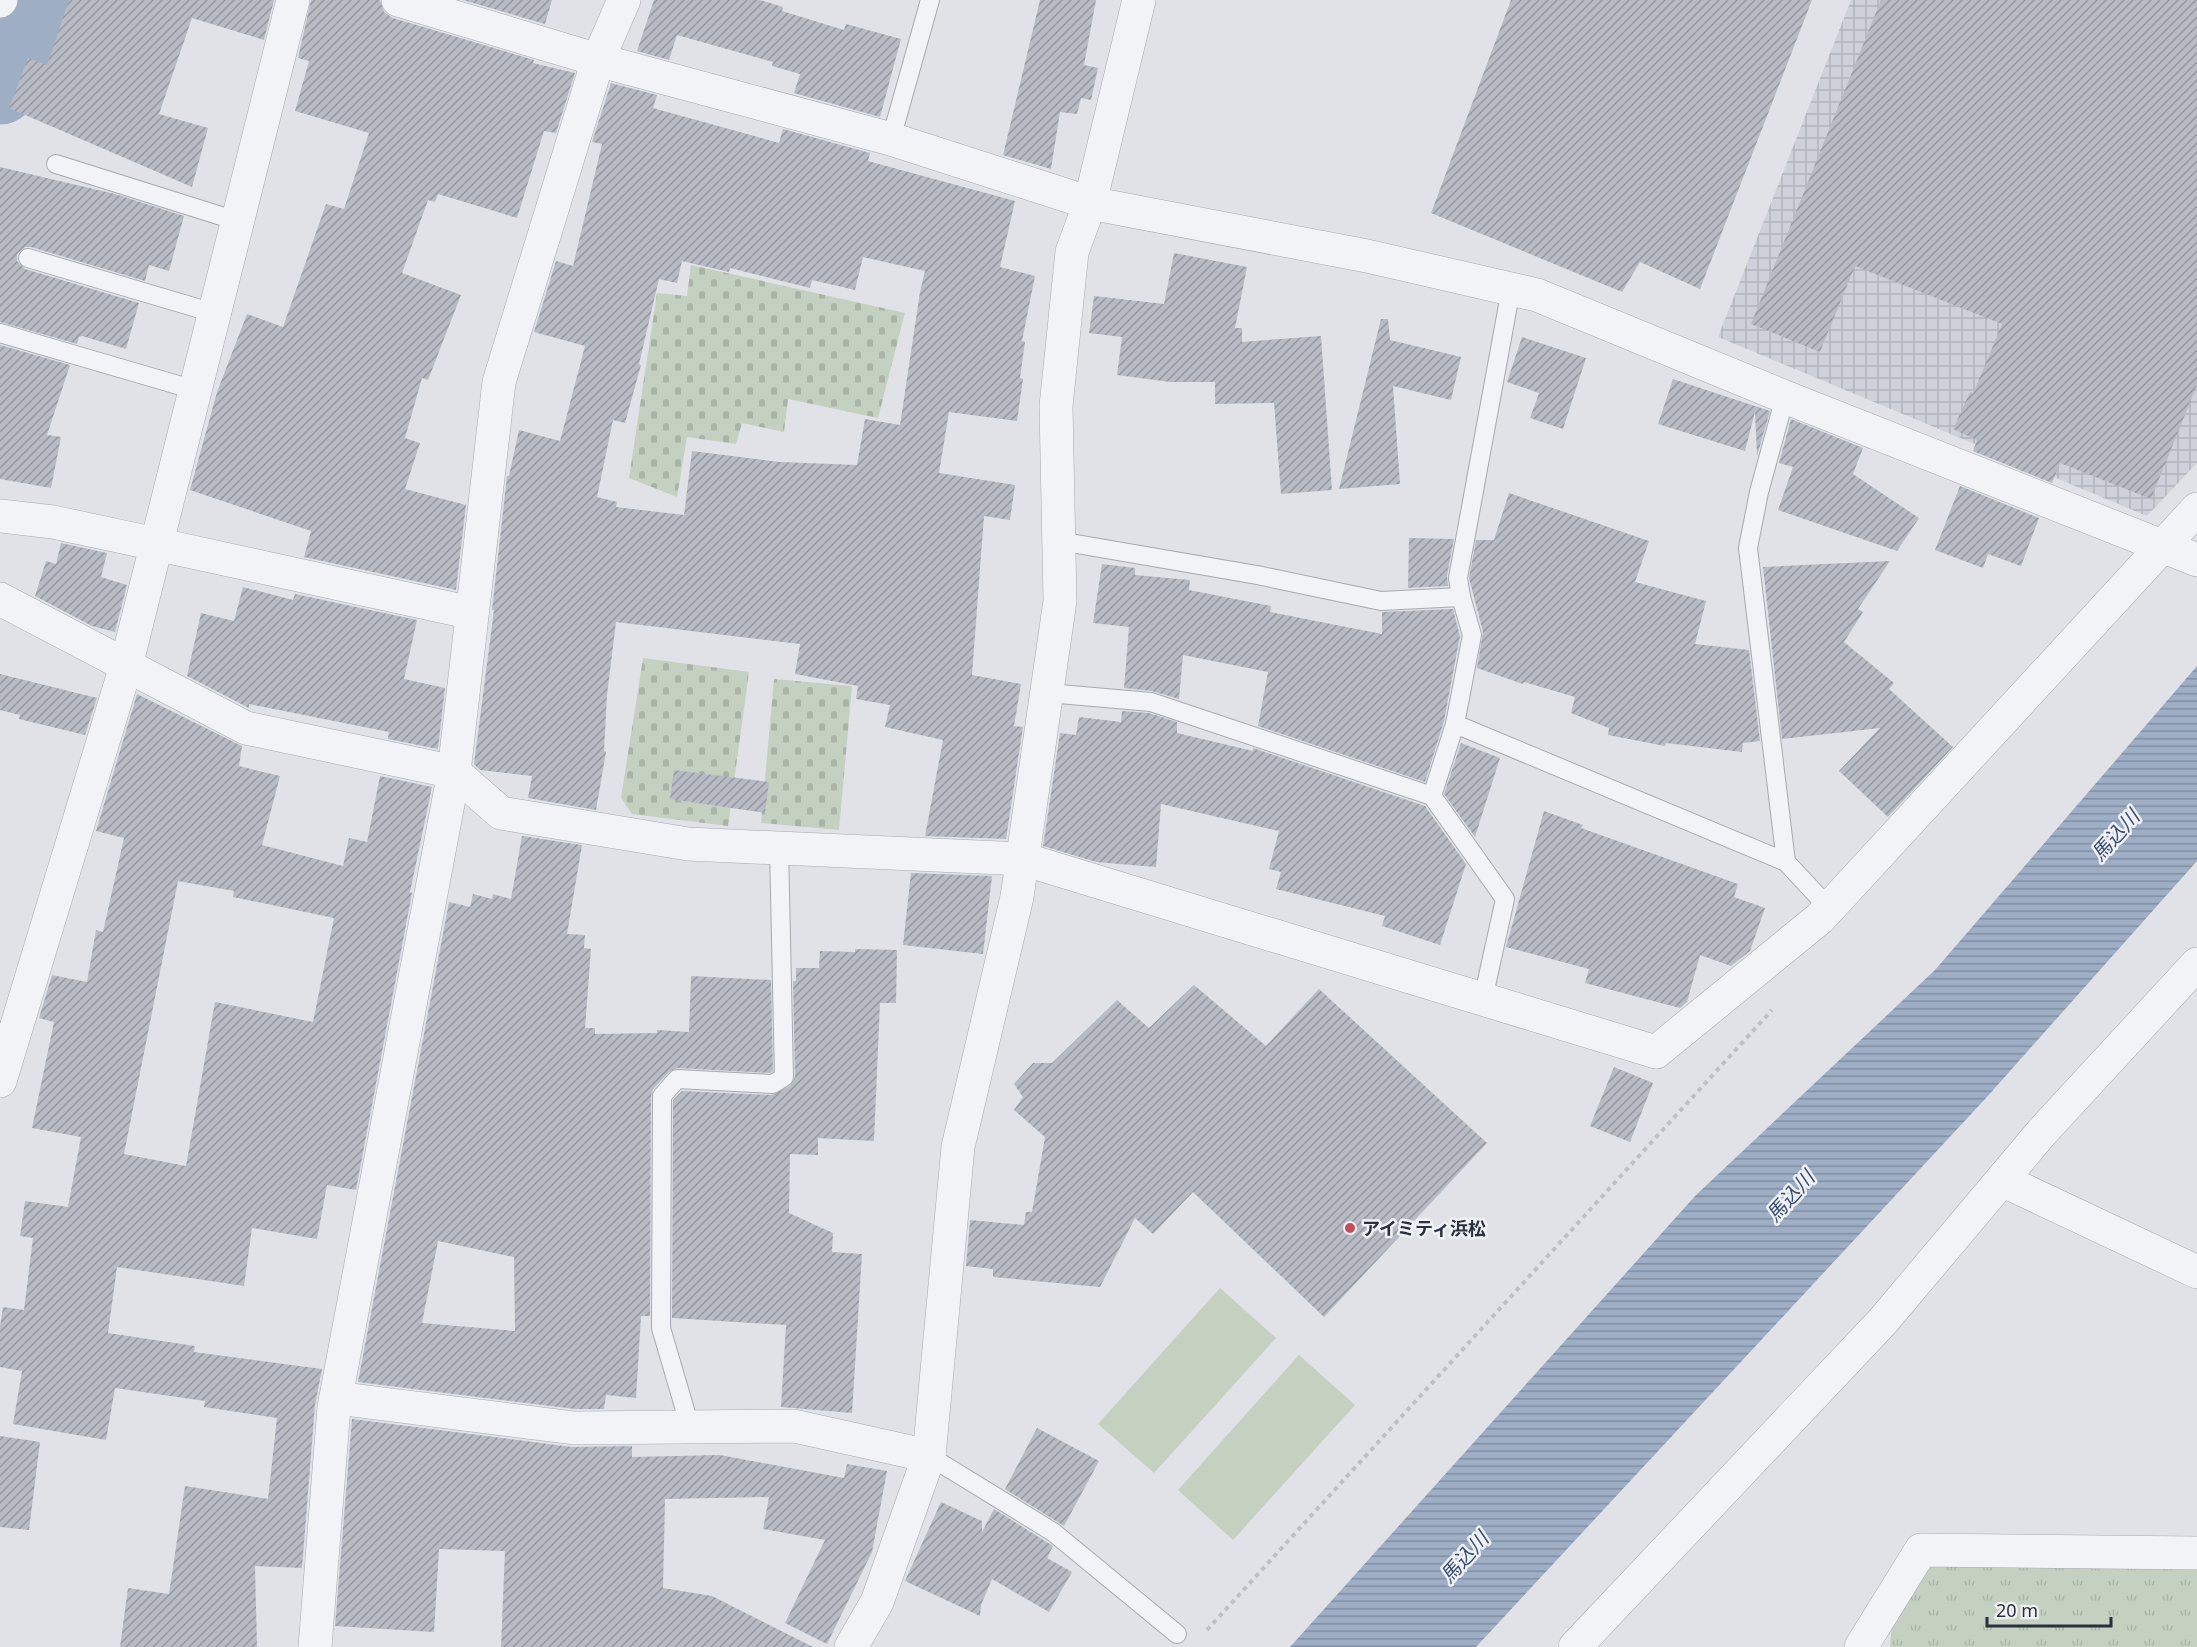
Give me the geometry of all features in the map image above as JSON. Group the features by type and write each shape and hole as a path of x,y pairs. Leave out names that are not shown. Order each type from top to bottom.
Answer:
{"street":[{"path":"0,1081 126,666 293,0"},
{"path":"398,0 598,60 891,140 1090,202 1367,256 1537,295 1785,397 2182,555"},
{"path":"315,1647 336,1398 454,772 499,382 598,60 624,0"},
{"path":"851,1647 877,1602 929,1456 958,1147 1017,897 1060,601 1056,406 1072,252 1090,202 1139,0"},
{"path":"0,599 246,728 454,772 501,813 688,844 1023,860 1656,1052 1820,918 2182,555 2197,509"},
{"path":"0,516 52,522 472,613"},
{"path":"1575,1647 1883,1321 2042,1132 2197,964"},
{"path":"2002,1180 2197,1272"},
{"path":"336,1398 574,1428 794,1426 929,1456"},
{"path":"1861,1647 1921,1550 2197,1553"}],"lane":[{"path":"891,140 930,0"},
{"path":"56,164 237,221"},
{"path":"28,258 214,313"},
{"path":"1432,796 1455,724 1472,635 1458,578 1510,289"},
{"path":"0,333 195,390"},
{"path":"1785,397 1759,492 1748,548 1786,862"},
{"path":"1059,541 1257,575 1381,601 1461,597"},
{"path":"1048,693 1151,702 1432,796 1505,899 1483,999"},
{"path":"1455,724 1786,862 1829,908"},
{"path":"690,1427 661,1328 662,1096 677,1079 773,1084 784,1077 779,847"},
{"path":"929,1456 1053,1532 1177,1634"}],"path":[{"path":"1199,1638 1779,1003"}],"shaded area":[{"path":"1851,0 2197,0 2197,463 2147,516 1718,337"}],"green space":[{"path":"691,265 905,313 878,418 788,399 784,432 742,423 736,444 687,437 677,497 629,478 657,293 687,296"},
{"path":"643,658 749,672 728,826 632,814 621,798"},
{"path":"774,679 852,686 839,830 761,823"},
{"path":"1220,1288 1276,1338 1154,1473 1098,1424"},
{"path":"1299,1355 1355,1405 1233,1540 1178,1490"},
{"path":"1929,1559 2197,1561 2197,1647 1890,1647 1892,1617"}],"water":[{"name":"馬込川","path":"2197,666 2197,861 1986,1098 1476,1647 1290,1647 1696,1195 1935,970"}],"building":[{"path":"69,0 274,0 264,40 192,18 159,114 208,128 192,187 9,108 28,58 47,65"},
{"path":"311,0 380,0 384,12 393,18 534,60 533,63 575,73 556,133 544,131 517,218 438,194 435,202 428,200 402,273 461,295 428,380 422,378 405,438 420,443 405,489 466,505 456,590 304,557 311,531 190,490 217,392 247,314 283,327 326,204 344,209 369,133 295,111 309,61 298,58"},
{"path":"463,0 552,0 545,24"},
{"path":"654,0 760,0 783,7 782,11 844,30 846,24 901,39 880,117 794,93 800,74 772,66 773,62 677,35 669,60 637,51"},
{"path":"1040,0 1096,0 1084,65 1098,68 1091,100 1081,98 1077,114 1060,112 1051,169 1003,155"},
{"path":"1511,0 1812,0 1700,289 1640,262 1622,292 1431,213"},
{"path":"1881,0 2197,0 2197,385 2151,499 2060,463 2052,483 1973,451 1977,440 1953,429 1970,392 1973,394 2002,324 1855,266 1820,352 1751,324"},
{"path":"611,83 657,95 653,108 779,143 783,129 870,153 868,161 1015,201 1000,267 1035,276 1022,341 1025,342 1020,378 1023,379 1017,421 949,412 939,473 1015,485 1010,520 984,516 972,675 1021,684 1014,726 1023,727 1006,839 925,836 943,740 885,727 890,705 856,699 858,686 795,674 800,644 616,622 607,695 604,751 606,752 596,810 528,798 532,776 480,770 474,764 494,610 492,610 507,476 509,476 519,430 560,441 585,346 534,332 556,261 573,266 602,144 592,142","holes":["863,257 925,271 900,425 865,419 857,465 779,462 692,451 684,515 616,507 617,502 597,497 613,420 625,423 641,365 639,364 659,279 677,283 682,261 729,272 730,268 810,288 812,280 855,290"]},
{"path":"0,167 115,194 184,216 169,271 149,265 145,281 31,247 25,247 17,254 17,261 25,269 139,303 126,349 82,336 79,337 77,344 0,322"},
{"path":"1174,253 1247,267 1235,328 1242,328 1242,342 1321,336 1332,490 1281,494 1274,403 1215,404 1215,382 1170,382 1117,375 1122,337 1089,333 1094,296 1164,304"},
{"path":"1381,319 1388,319 1390,340 1461,357 1451,400 1393,386 1400,484 1339,489"},
{"path":"1522,337 1586,358 1563,429 1530,418 1539,393 1507,382"},
{"path":"0,345 70,365 47,435 61,437 51,488 0,479"},
{"path":"1673,379 1770,411 1757,456 1755,412 1745,451 1658,424"},
{"path":"1791,419 1863,448 1853,474 1919,518 1897,551 1778,510 1793,467 1779,463"},
{"path":"1960,486 2039,518 2021,566 1988,554 1983,568 1935,550"},
{"path":"1509,493 1649,541 1635,582 1706,601 1695,644 1749,650 1760,741 1743,743 1742,752 1666,743 1665,746 1608,735 1609,728 1571,713 1575,697 1524,682 1523,684 1477,668 1483,632 1469,578 1476,540 1494,540"},
{"path":"1409,538 1454,539 1447,576 1448,586 1408,588"},
{"path":"61,543 107,553 101,577 127,585 115,632 92,626 35,596 46,561 56,564"},
{"path":"1890,561 1858,609 1863,612 1844,642 1894,683 1889,689 1953,747 1888,817 1839,771 1880,728 1782,739 1763,567"},
{"path":"1102,564 1135,568 1135,575 1190,580 1189,590 1271,606 1270,612 1382,634 1382,612 1453,609 1460,636 1444,721 1425,782 1258,726 1268,672 1183,655 1179,699 1152,691 1124,688 1129,627 1093,623"},
{"path":"243,587 293,600 295,594 417,620 404,679 445,688 438,749 388,739 389,732 249,704 249,708 187,676 201,613 234,621"},
{"path":"0,674 97,698 85,735 19,719 20,715 0,710"},
{"path":"137,694 242,746 239,766 280,776 262,845 343,866 349,838 367,842 380,776 432,787 410,892 412,893 356,1190 327,1185 317,1239 252,1228 244,1286 117,1267 108,1333 195,1346 194,1352 322,1369 315,1405 302,1568 255,1566 257,1647 120,1647 128,1588 169,1594 185,1486 268,1499 277,1418 204,1407 205,1401 115,1388 106,1440 13,1424 22,1371 0,1367 0,1327 3,1307 24,1310 33,1238 20,1236 25,1201 68,1207 81,1137 32,1128 54,1022 39,1018 52,975 87,982 96,930 103,932 124,838 96,831","holes":["178,881 234,891 233,897 334,918 313,1022 215,1002 186,1166 124,1154"]},
{"path":"1122,711 1149,713 1177,722 1177,733 1253,751 1253,748 1425,806 1466,864 1440,945 1382,926 1385,916 1276,889 1281,872 1269,869 1279,831 1161,804 1156,867 1096,862 1043,846 1060,733 1076,735 1079,717 1121,722"},
{"path":"1461,743 1500,758 1475,837 1444,794"},
{"path":"674,770 769,782 765,813 670,799"},
{"path":"1544,811 1583,825 1581,828 1738,884 1734,897 1765,908 1750,951 1731,966 1700,955 1687,1002 1680,1008 1585,983 1589,969 1506,947"},
{"path":"522,836 582,845 567,934 585,935 584,948 591,949 585,1028 595,1028 595,1034 657,1033 657,1030 689,1032 691,976 771,980 773,1071 770,1073 677,1068 669,1072 653,1089 651,1096 650,1316 641,1316 636,1398 606,1395 604,1409 575,1409 358,1382 449,902 470,907 473,894 492,899 493,894 511,899","holes":["438,1241 514,1257 515,1331 422,1323"]},
{"path":"911,873 992,876 983,954 903,945"},
{"path":"855,949 897,950 896,1003 880,1003 874,1141 818,1138 818,1155 790,1154 789,1213 833,1233 832,1252 862,1254 852,1413 781,1407 786,1325 672,1318 673,1100 682,1091 772,1095 790,1086 795,1077 793,981 796,981 796,968 819,968 820,951 855,952"},
{"path":"1194,985 1266,1046 1319,989 1487,1143 1324,1317 1193,1192 1153,1234 1135,1218 1100,1287 993,1277 993,1269 966,1266 970,1220 1024,1225 1026,1212 1032,1212 1045,1137 1014,1110 1023,1097 1014,1084 1033,1063 1052,1063 1117,1000 1149,1028"},
{"path":"1614,1067 1653,1083 1630,1142 1590,1126"},
{"path":"352,1419 572,1447 632,1446 632,1457 720,1455 844,1478 847,1464 887,1471 872,1552 827,1644 785,1623 825,1540 763,1529 769,1497 665,1499 663,1588 712,1596 813,1647 501,1647 505,1551 439,1549 434,1632 335,1626"},
{"path":"1037,1428 1099,1461 1064,1526 1005,1489"},
{"path":"0,1436 40,1442 29,1530 0,1527"},
{"path":"941,1502 982,1521 982,1532 994,1509 1053,1546 1047,1558 1072,1572 1049,1612 992,1579 981,1605 980,1616 905,1581"}],"waterway":[{"path":"0,87 36,0"}],"place":[{"name":"アイミティ浜松","path":"1350,1228"}]}
